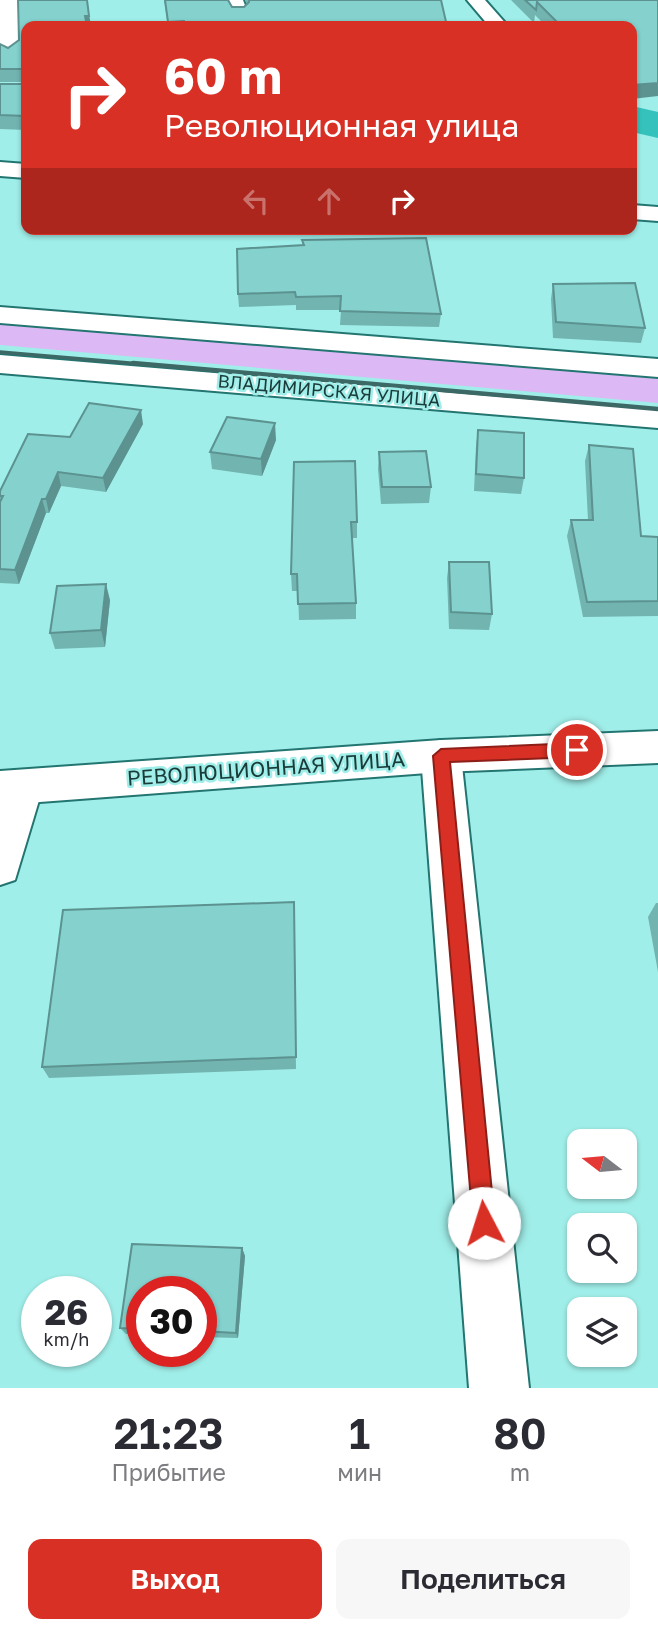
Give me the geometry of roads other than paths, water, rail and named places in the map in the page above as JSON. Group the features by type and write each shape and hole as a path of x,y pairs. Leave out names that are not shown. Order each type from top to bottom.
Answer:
{"street":[{"path":"9,0 9,53"},
{"path":"476,0 495,21"},
{"path":"0,169 21,171"},
{"path":"637,212 658,214"},
{"path":"0,315 658,368"},
{"name":"ВЛАДИМИРСКАЯ УЛИЦА","path":"0,364 658,419"},
{"name":"РЕВОЛЮЦИОННАЯ УЛИЦА","path":"11,788 441,756 658,747"},
{"path":"441,756 499,1388"},
{"path":"0,866 11,788"}],"waterway":[{"path":"637,120 658,125"}],"railway":[{"path":"0,352 153,365"},
{"path":"133,363 658,409"}]}
